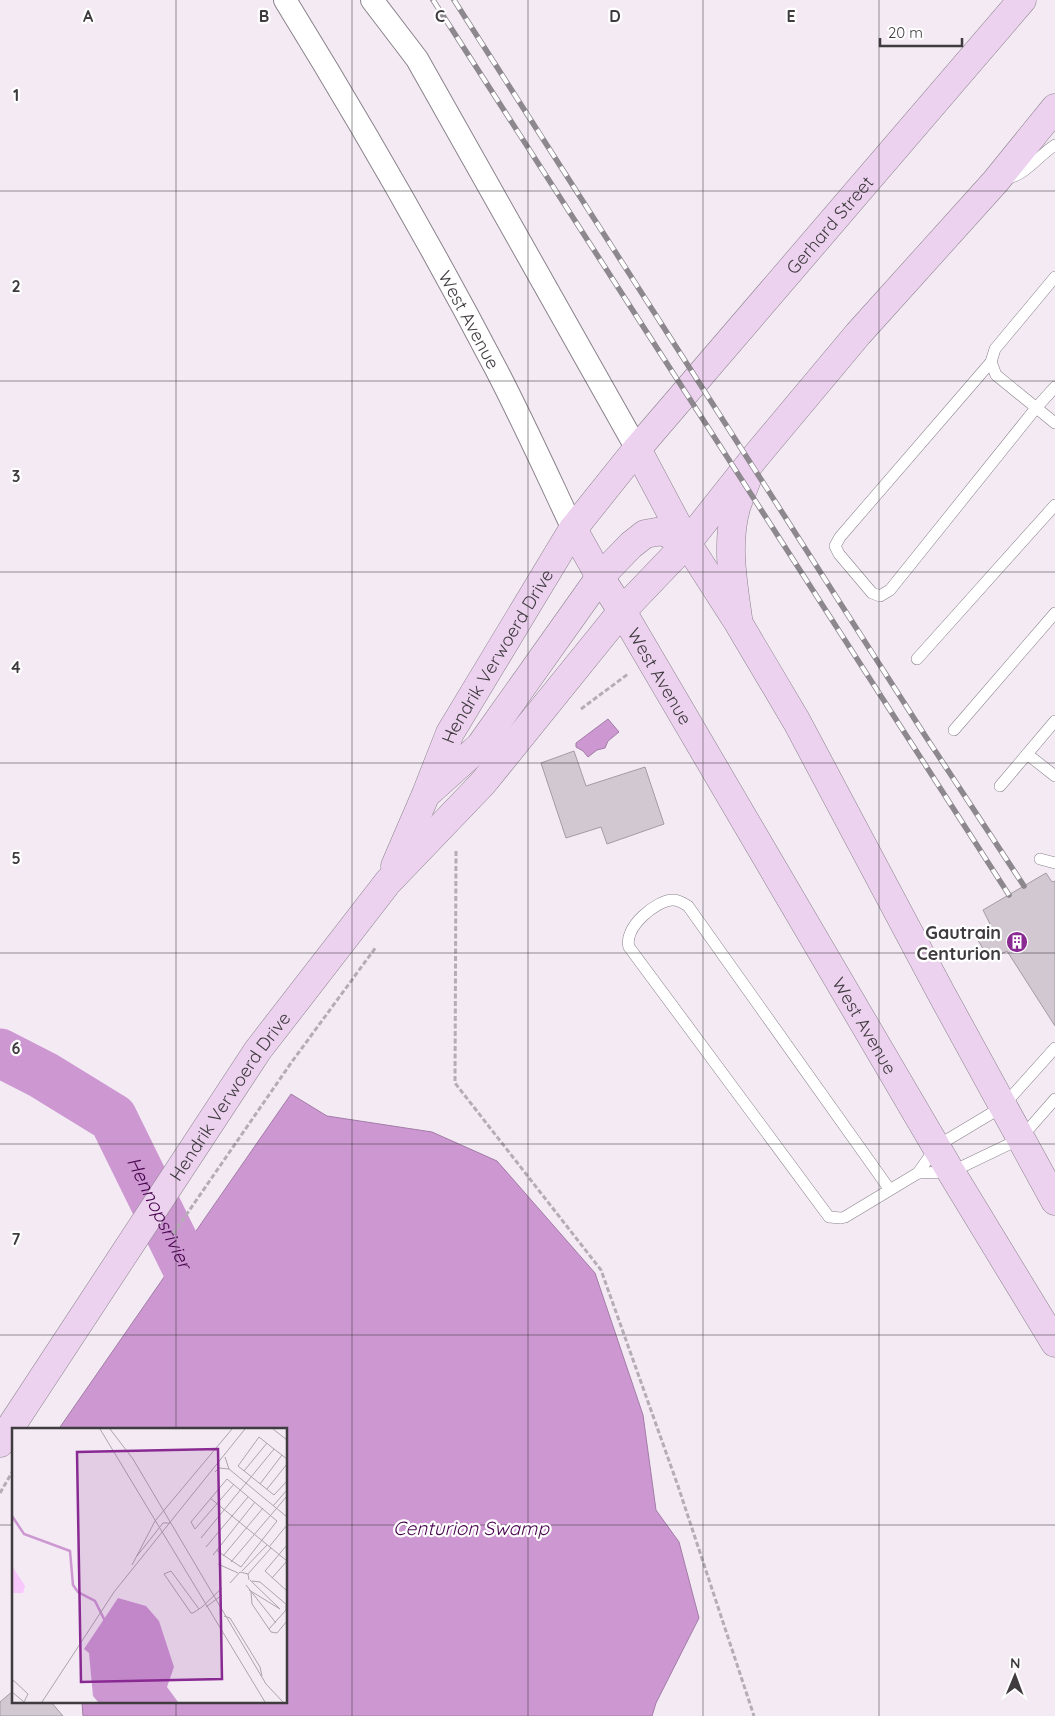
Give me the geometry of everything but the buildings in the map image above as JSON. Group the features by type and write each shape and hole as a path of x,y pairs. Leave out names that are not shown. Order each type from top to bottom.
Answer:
{"street":[{"name":"West Avenue","path":"285,0 336,83 415,220 496,370 574,529 600,577 622,611 951,1172 1055,1343"},
{"path":"372,0 417,59 637,449 687,543 739,624 797,722 1002,1107 1055,1201"},
{"name":"Gerhard Street","path":"637,449 1022,0"},
{"path":"687,543 756,456 858,334 995,182 1055,108"},
{"name":"Hendrik Verwoerd Drive","path":"388,882 450,733 574,529 637,449"},
{"path":"739,624 731,541 736,509 756,456"},
{"path":"426,794 480,746 600,577 630,545 645,534 662,531 687,543"},
{"name":"Hendrik Verwoerd Drive","path":"0,1443 258,1050 388,882 483,783 622,611 687,543"}],"lane":[{"path":"995,182 1014,177 1027,169 1055,145"},
{"path":"1055,277 995,349 991,362 840,537 835,546 839,554 872,593 880,596 890,590 1055,387"},
{"path":"991,362 996,375 1055,423"},
{"path":"917,660 1055,506"},
{"path":"954,730 1055,613"},
{"path":"1000,786 1055,720"},
{"path":"1027,754 1055,776"},
{"path":"1040,859 1055,863"},
{"path":"890,1190 688,906 673,900 660,903 635,923 628,935 629,947 829,1217 845,1217 890,1190 918,1173 936,1146 1002,1107 1055,1048"},
{"path":"918,1173 951,1172 1020,1139 1055,1099"}],"path":[{"path":"577,712 629,674"},
{"path":"456,848 455,1083 601,1270 678,1486 754,1716"},
{"path":"168,1242 291,1063 379,942"},
{"path":"0,1493 12,1472"}],"water":[{"path":"608,719 619,732 608,741 605,748 597,750 588,757 576,747 576,743"},
{"name":"Centurion Swamp","path":"291,1094 327,1116 432,1132 497,1161 595,1273 643,1415 656,1510 679,1542 699,1618 656,1703 652,1716 83,1716 82,1704 288,1704 288,1428 59,1428"}],"waterway":[{"name":"Hennopsrivier","path":"0,1053 43,1075 113,1118 234,1364 249,1428"}],"railway":[{"path":"433,0 1009,895"},
{"path":"454,0 926,737 1024,886"}],"place":[{"name":"Gautrain Centurion","path":"1017,942"}]}
